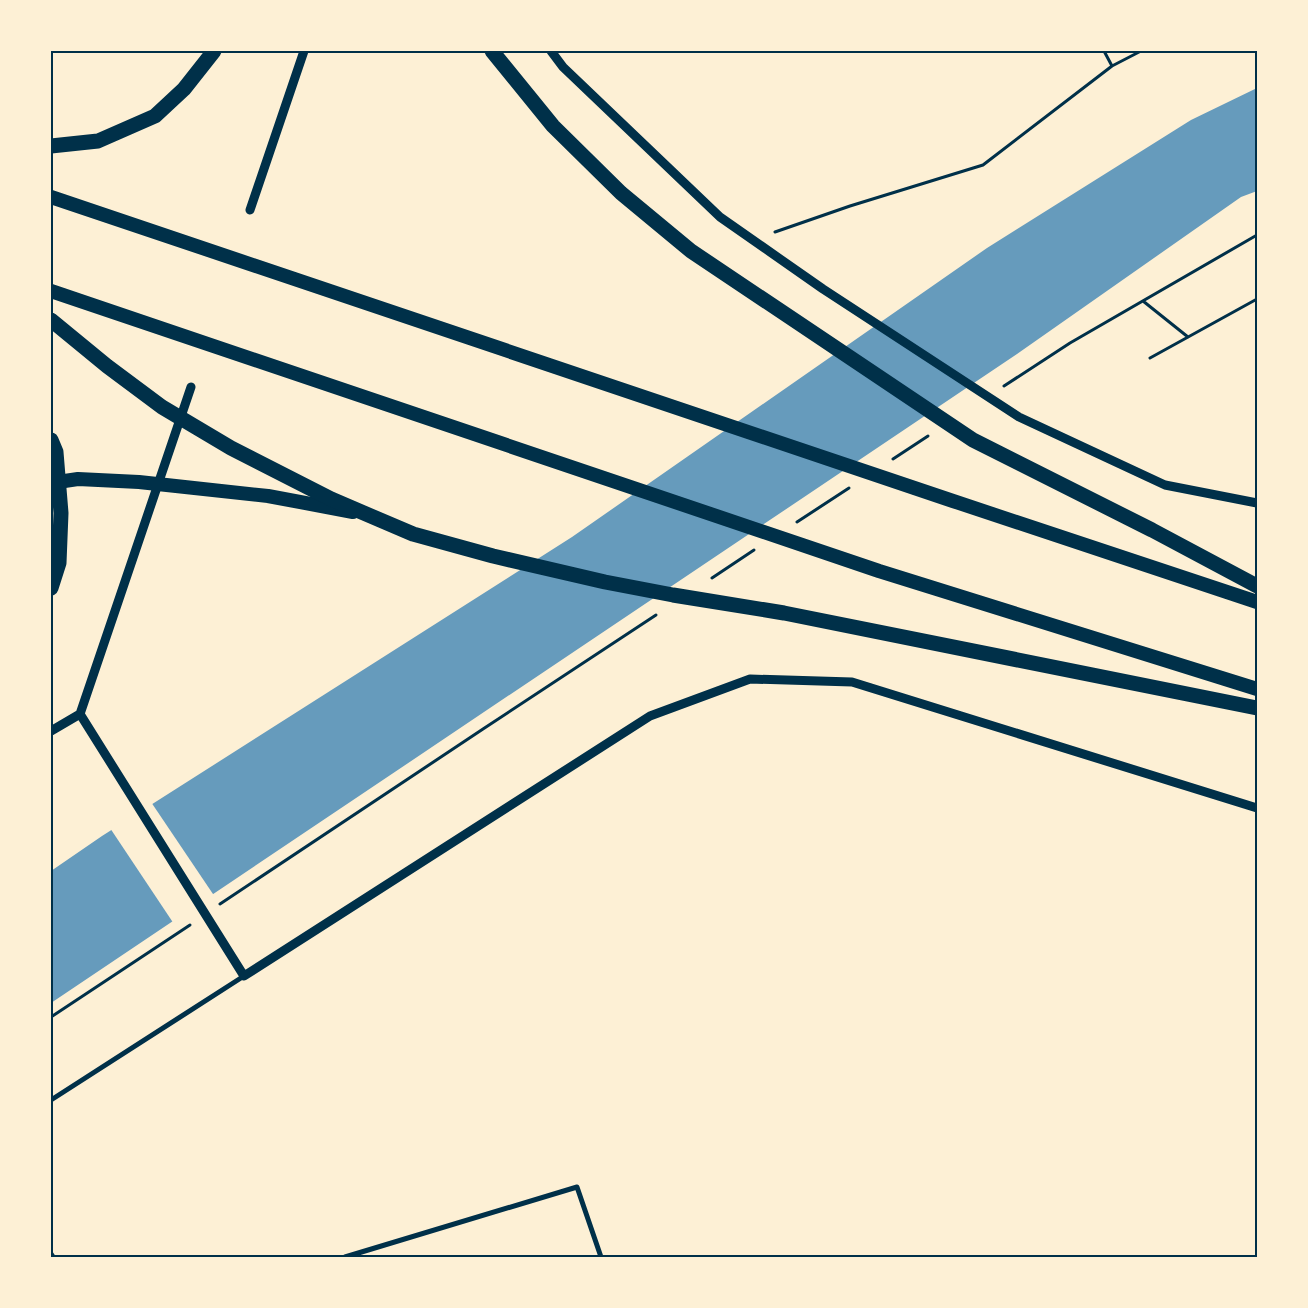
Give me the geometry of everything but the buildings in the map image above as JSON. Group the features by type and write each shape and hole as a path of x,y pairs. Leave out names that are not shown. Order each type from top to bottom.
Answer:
{"highway":[{"path":"51,146 98,141 155,116 184,89 214,51"},
{"path":"492,51 552,126 622,193 691,251 973,440 1152,530 1257,586"},
{"path":"51,197 1257,602"},
{"path":"51,291 879,571 1257,689"},
{"path":"51,320 162,407 248,456 331,499 413,534 493,556 605,582 784,613 1257,708"},
{"path":"51,440 56,452 62,513 59,564 51,588"},
{"path":"51,483 78,479 139,482 259,495 372,516"}],"street":[{"path":"250,210 304,51"},
{"path":"551,51 563,67 720,217 823,289 1019,417 1165,485 1257,503"},
{"path":"51,731 80,714 191,387"},
{"path":"51,1100 650,716 750,679 852,682 1257,808"},
{"path":"80,714 244,976"},
{"path":"345,1257 576,1187 601,1257"}],"path":[{"path":"1104,51 1112,66"},
{"path":"753,240 850,206 984,165 1112,66 1141,51"},
{"path":"1004,386 1070,343 1257,235"},
{"path":"1150,358 1257,299"},
{"path":"1144,301 1188,337"},
{"path":"888,462 930,435"},
{"path":"797,522 855,484"},
{"path":"706,582 756,549"},
{"path":"217,906 657,614"},
{"path":"51,1017 192,923"}],"water":[{"path":"1257,88 1257,191 1241,197 1017,354 51,1003 51,871 102,836 572,537 987,248 1191,120"}],"pier":[{"path":"151,802 215,897 174,924 110,828"}]}
